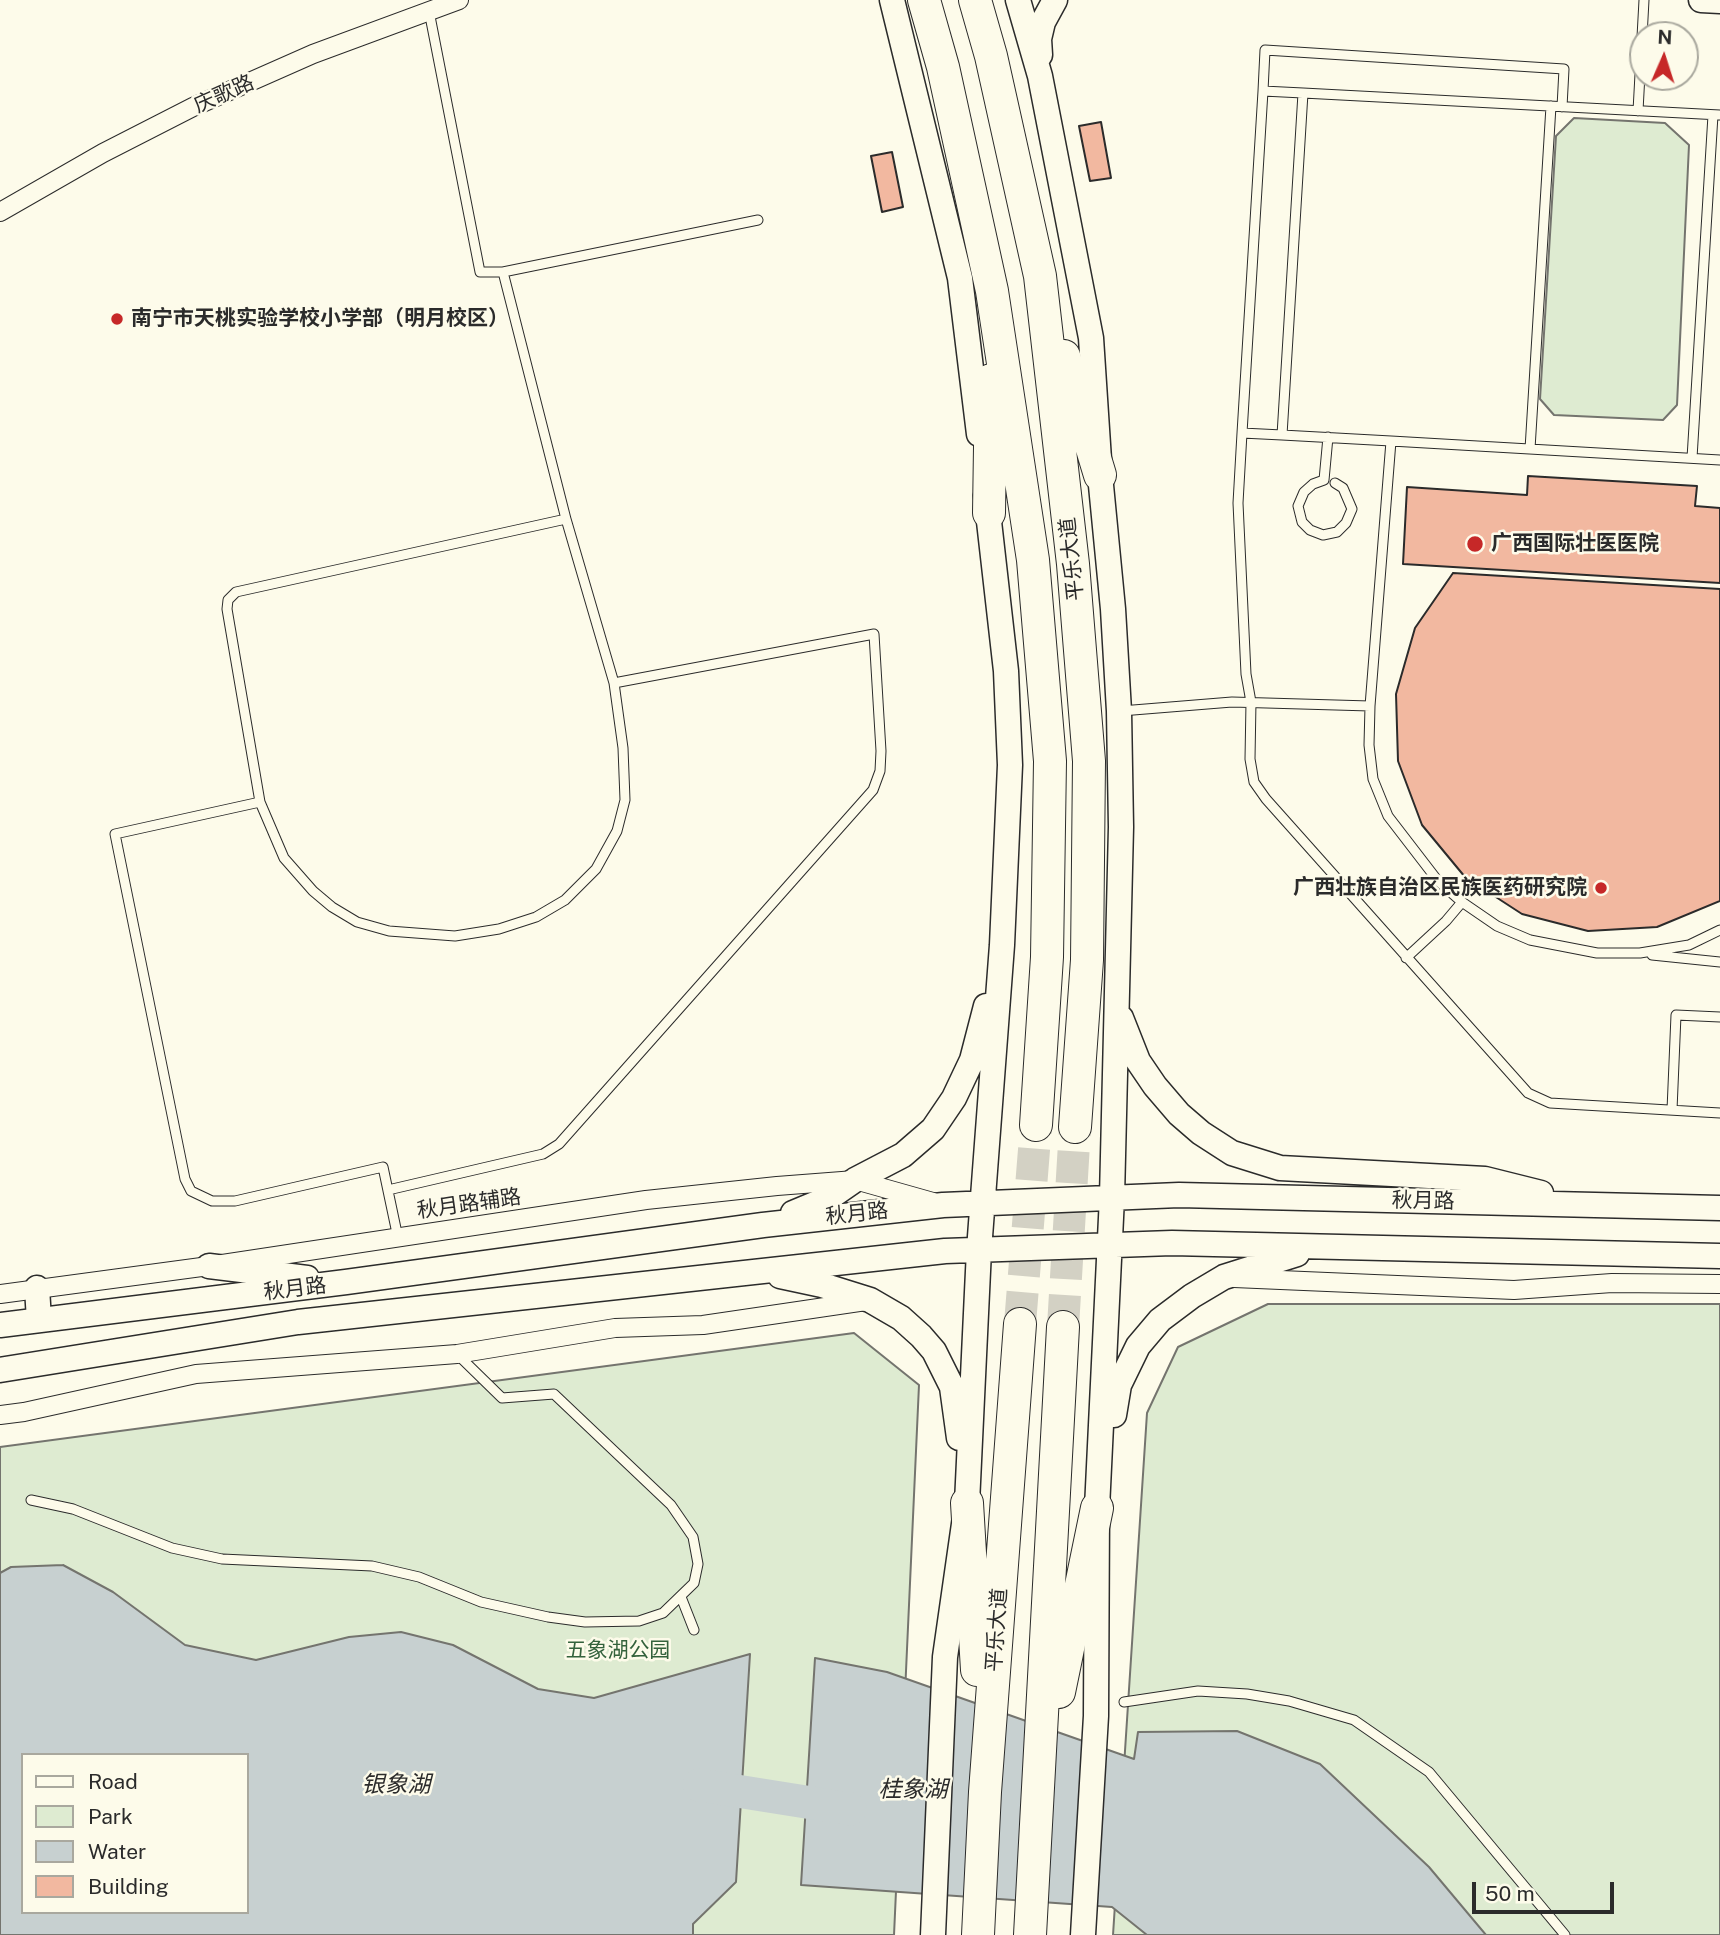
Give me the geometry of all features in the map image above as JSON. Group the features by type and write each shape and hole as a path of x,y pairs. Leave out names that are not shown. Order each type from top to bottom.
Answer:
{"highway":[{"name":"平乐大道","path":"924,0 943,67 992,291 1033,560 1051,761 1048,957 1036,1125"},
{"name":"平乐大道","path":"975,0 991,56 1040,276 1073,564 1089,761 1087,960 1075,1126"},
{"path":"1040,276 1100,475"},
{"path":"989,513 992,291"},
{"name":"平乐大道","path":"978,1935 985,1792 1020,1324"},
{"path":"1031,1922 1063,1327"},
{"path":"967,1503 985,1792"},
{"path":"1038,1790 1097,1508"}],"main road":[{"path":"1018,0 1040,76 1091,338 1119,711 1121,827 1112,1198 1097,1508 1097,1716 1083,1930"},
{"path":"1040,76 1039,39 1043,22 1055,0"},
{"path":"1701,0 1720,1"},
{"path":"891,4 960,278 1006,671 1010,765 1002,945 979,1250 967,1503 945,1657 933,1928"},
{"path":"763,1225 829,1198 855,1180 903,1155 933,1129 954,1098 972,1060 1002,945"},
{"path":"1117,1007 1138,1061 1155,1086 1179,1114 1201,1133 1232,1153 1280,1168 1485,1179 1586,1204"},
{"name":"秋月路","path":"0,1325 346,1282 763,1225 943,1205 1179,1195 1720,1208"},
{"name":"秋月路","path":"0,1370 298,1322 945,1251 1172,1243 1720,1256"},
{"path":"1097,1508 1119,1385 1138,1346 1160,1320 1192,1296 1224,1278 1322,1247"},
{"path":"209,1266 346,1282"},
{"path":"758,1272 822,1285 870,1300 901,1318 921,1336 934,1351 953,1387 967,1503"},
{"path":"37,1288 39,1320"}],"street":[{"name":"庆歌路","path":"0,212 103,153 193,107 313,54 459,0"},
{"name":"秋月路辅路","path":"0,1294 209,1266 646,1200 777,1186 855,1180 943,1205"},
{"path":"1224,1278 1514,1290 1612,1283 1720,1284"},
{"path":"0,1415 196,1374 457,1354 615,1328 703,1325 870,1300"}],"lane":[{"path":"1638,111 1644,0"},
{"path":"429,11 480,272 503,272 758,220"},
{"path":"1562,107 1564,69 1265,50 1238,503 1246,674 1251,702 1250,759 1254,782 1266,799 1528,1093 1550,1103 1720,1113"},
{"path":"1263,91 1716,115 1692,458"},
{"path":"1282,435 1303,93"},
{"path":"1530,449 1550,106"},
{"path":"503,272 566,519 614,683 623,748 625,800 617,831 596,869 565,900 536,917 499,929 455,936 389,931 357,922 313,891 284,858 260,802 227,610 228,600 236,592 566,519"},
{"path":"1242,433 1720,460"},
{"path":"1328,438 1324,480 1313,484 1304,492 1298,506 1302,522 1310,530 1323,536 1337,532 1346,523 1352,509 1343,488 1335,483"},
{"path":"1391,441 1369,745 1373,779 1388,816 1438,881 1462,902 1497,926 1530,940 1597,953 1640,953 1720,962"},
{"path":"388,1190 543,1154 559,1144 873,790 880,771 881,751 874,634 614,683"},
{"path":"1119,711 1232,702 1370,706"},
{"path":"260,802 115,834 185,1179 191,1191 212,1201 234,1201 383,1167 398,1238"},
{"path":"1406,958 1446,921 1462,902"},
{"path":"1640,953 1689,945 1720,930"},
{"path":"1672,1110 1676,1015 1720,1017"},
{"path":"31,1500 73,1509 172,1548 222,1559 372,1566 419,1577 481,1602 585,1622 639,1621 663,1613 694,1583 698,1564 693,1537 671,1506 554,1394 502,1398 457,1354"},
{"path":"681,1597 694,1630"},
{"path":"1124,1702 1198,1691 1247,1694 1289,1701 1354,1720 1429,1772 1565,1935"}],"green space":[{"path":"1574,118 1665,123 1689,145 1677,405 1663,420 1554,415 1540,399 1556,136"},
{"path":"1268,1304 1720,1304 1720,1935 1113,1935 1147,1413 1178,1347"},
{"name":"五象湖公园","path":"854,1333 919,1385 894,1935 0,1935 0,1447"}],"water":[{"name":"银象湖","path":"63,1565 113,1592 185,1645 256,1660 349,1637 401,1632 453,1645 538,1689 594,1698 750,1654 736,1882 693,1924 693,1935 0,1935 0,1573 11,1567"},
{"name":"桂象湖","path":"815,1658 887,1672 1134,1759 1138,1732 1237,1731 1320,1764 1429,1867 1486,1935 1147,1935 1112,1907 801,1885"}],"building":[{"path":"1101,122 1111,178 1090,181 1079,126"},
{"path":"892,152 903,207 882,212 871,156"},
{"path":"1528,476 1697,486 1695,506 1720,508 1720,583 1403,564 1407,487 1527,495"},
{"path":"1453,573 1720,589 1720,901 1657,927 1588,931 1522,914 1465,877 1422,825 1398,761 1396,694 1415,628"}],"waterway":[{"path":"699,1785 850,1809"}],"tunnel":[{"path":"1020,1324 1036,1125"},
{"path":"1063,1327 1075,1127"}],"place":[{"name":"南宁市天桃实验学校小学部（明月校区）","path":"117,319"},
{"name":"广西国际壮医医院","path":"1475,544"},
{"name":"广西壮族自治区民族医药研究院","path":"1601,888"}]}
